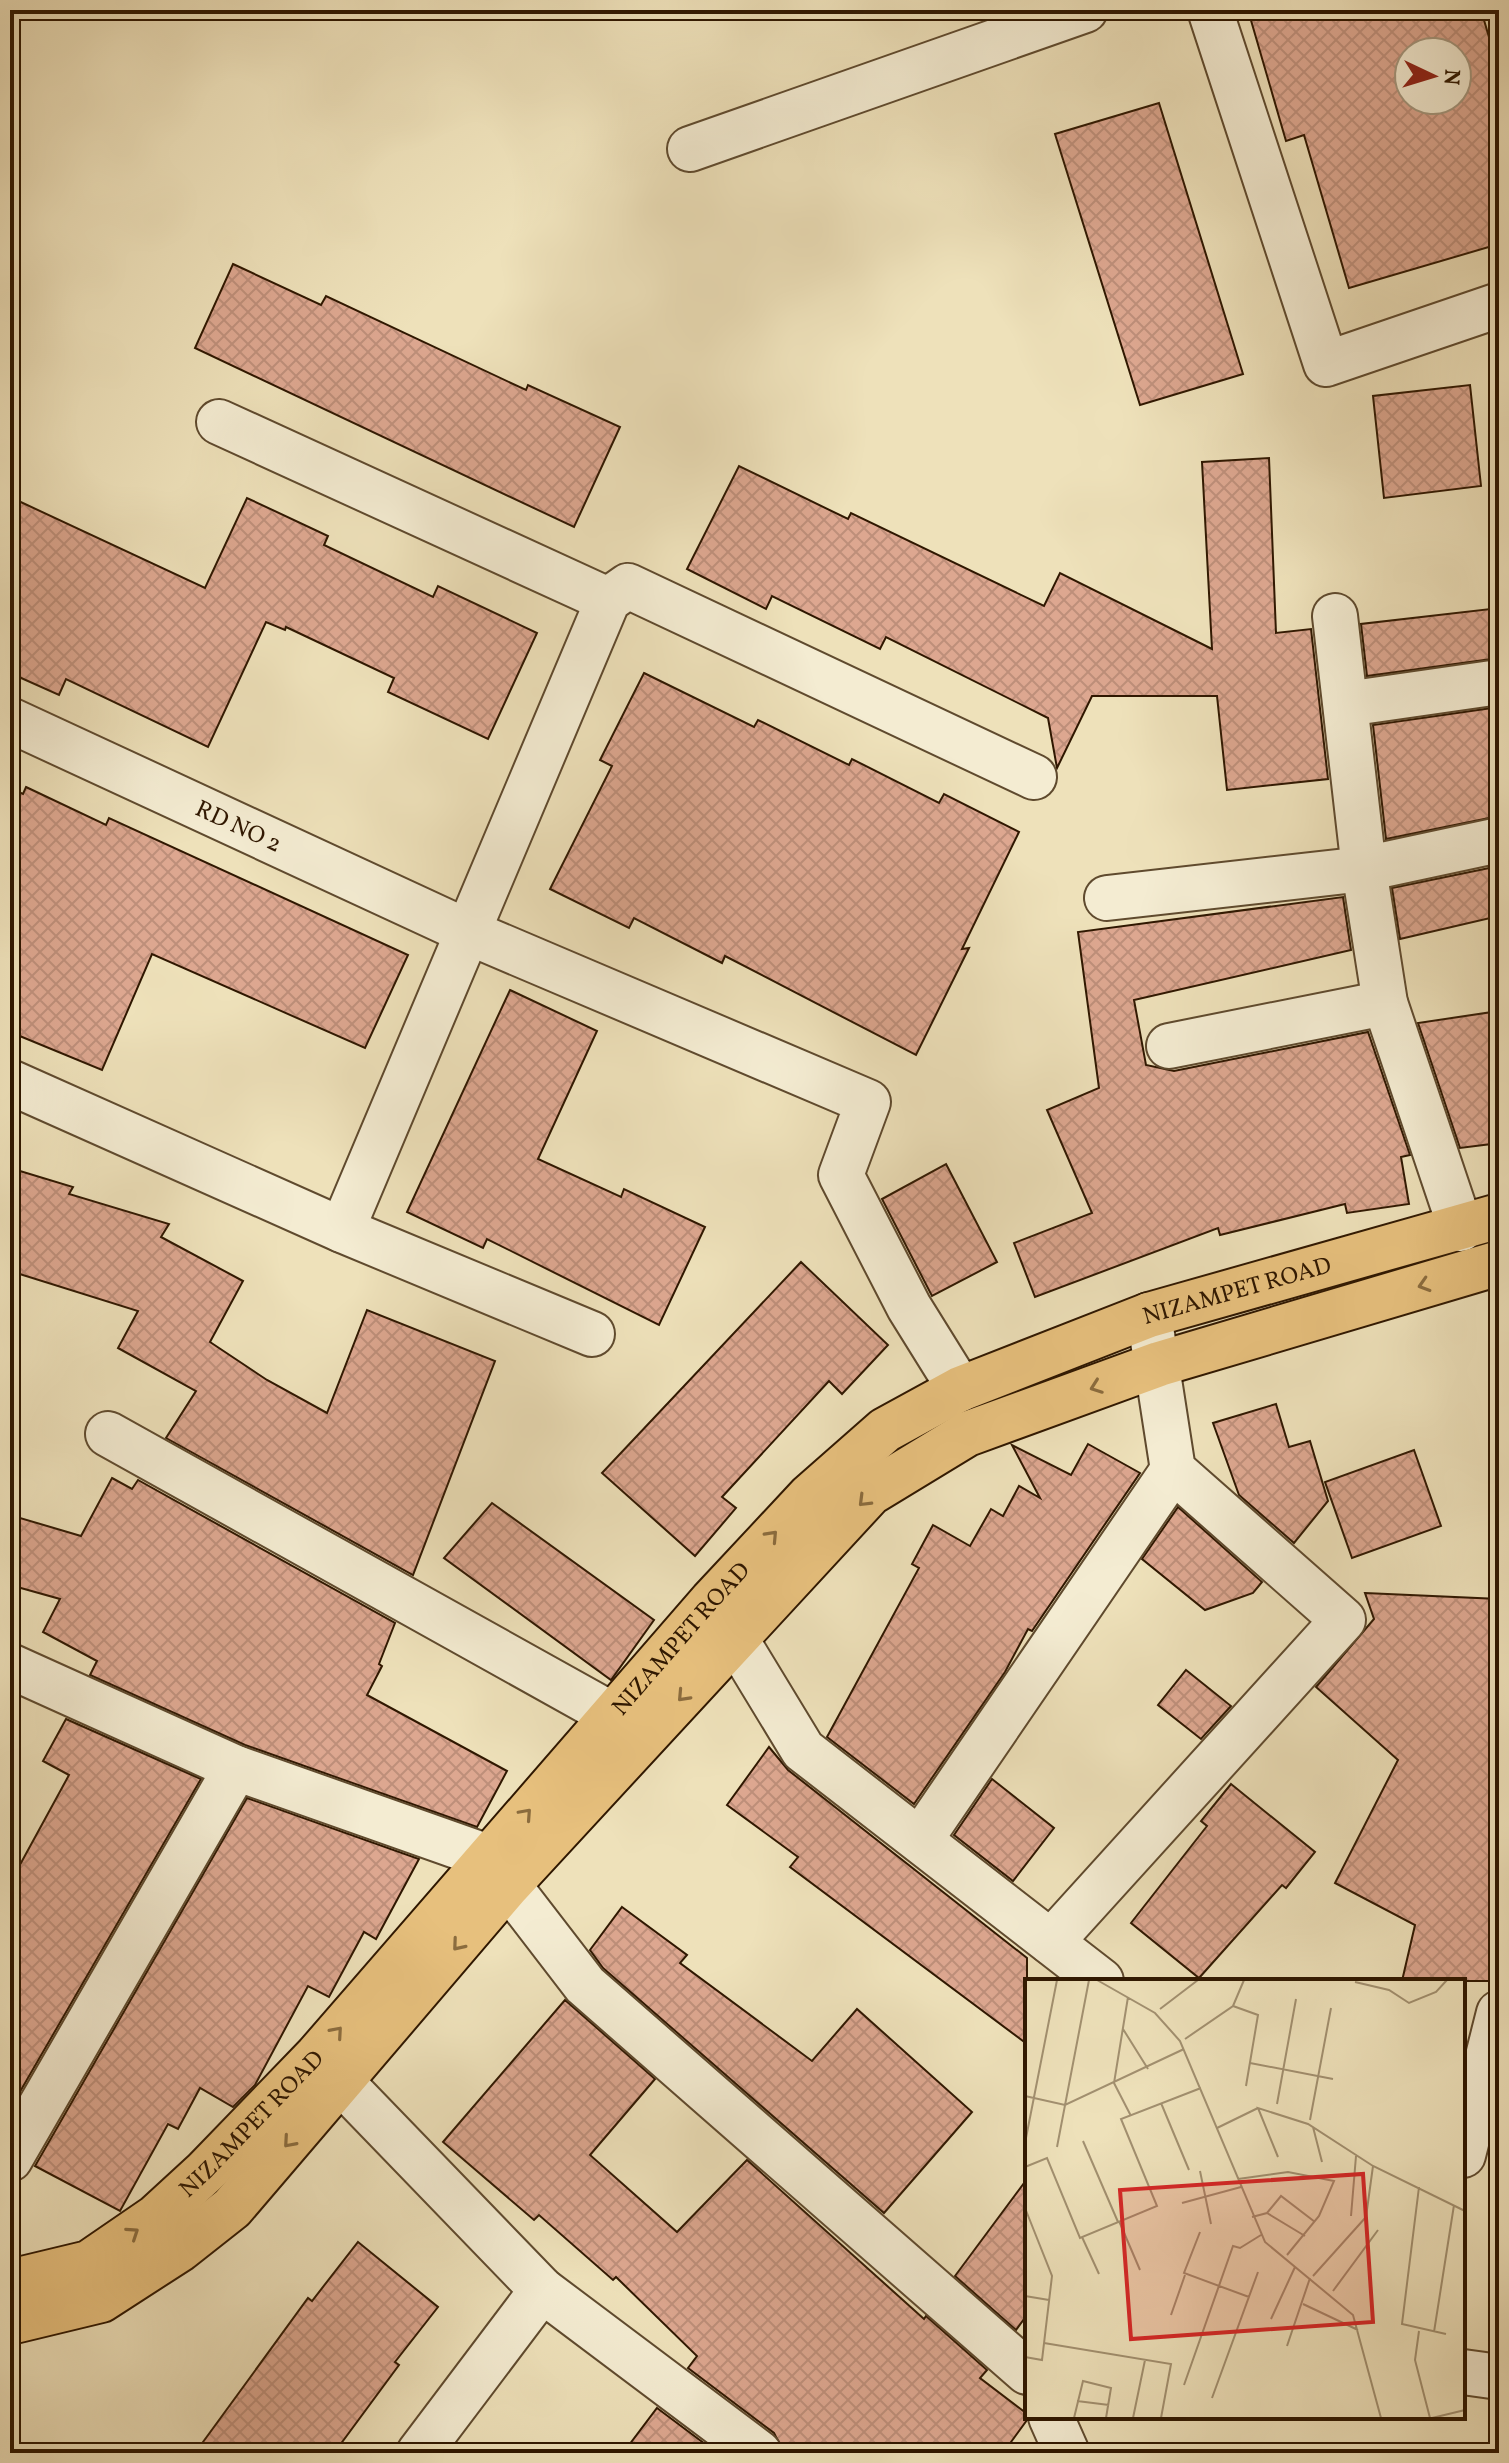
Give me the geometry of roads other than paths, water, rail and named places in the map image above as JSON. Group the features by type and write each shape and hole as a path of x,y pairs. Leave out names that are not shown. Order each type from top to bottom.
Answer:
{"main road":[{"name":"NIZAMPET ROAD","path":"10,2322 95,2282 180,2249 232,2208 341,2082 614,1716 712,1601 810,1496 885,1430 960,1389 1149,1315 1480,1222"},
{"name":"NIZAMPET ROAD","path":"10,2282 95,2282 498,1871 735,1638 870,1493 967,1434 1159,1364 1499,1263"}],"street":[{"path":"690,149 1085,10"},
{"path":"1210,10 1326,364 1499,305"},
{"path":"219,422 608,600"},
{"path":"342,1230 608,600 628,586 1034,777"},
{"path":"1335,616 1364,869 1385,1003 1480,1222"},
{"path":"1346,704 1499,682"},
{"name":"RD NO 2","path":"10,720 468,932 868,1102 841,1175 909,1307 960,1389"},
{"path":"1107,898 1364,869 1499,840"},
{"path":"1169,1046 1385,1003"},
{"path":"10,1082 342,1230 592,1334"},
{"path":"1051,1942 1343,1620 1173,1470 1149,1315"},
{"path":"108,1434 614,1716"},
{"path":"920,1840 1173,1470"},
{"path":"735,1638 803,1750 1098,1979"},
{"path":"10,1666 236,1768 498,1871 585,1985 1025,2370"},
{"path":"10,2159 236,1768"},
{"path":"1465,2147 1499,2013"},
{"path":"341,2082 542,2290 759,2453"},
{"path":"419,2453 542,2290"},
{"path":"1465,2372 1499,2377"},
{"path":"1052,2419 1067,2453"}]}
